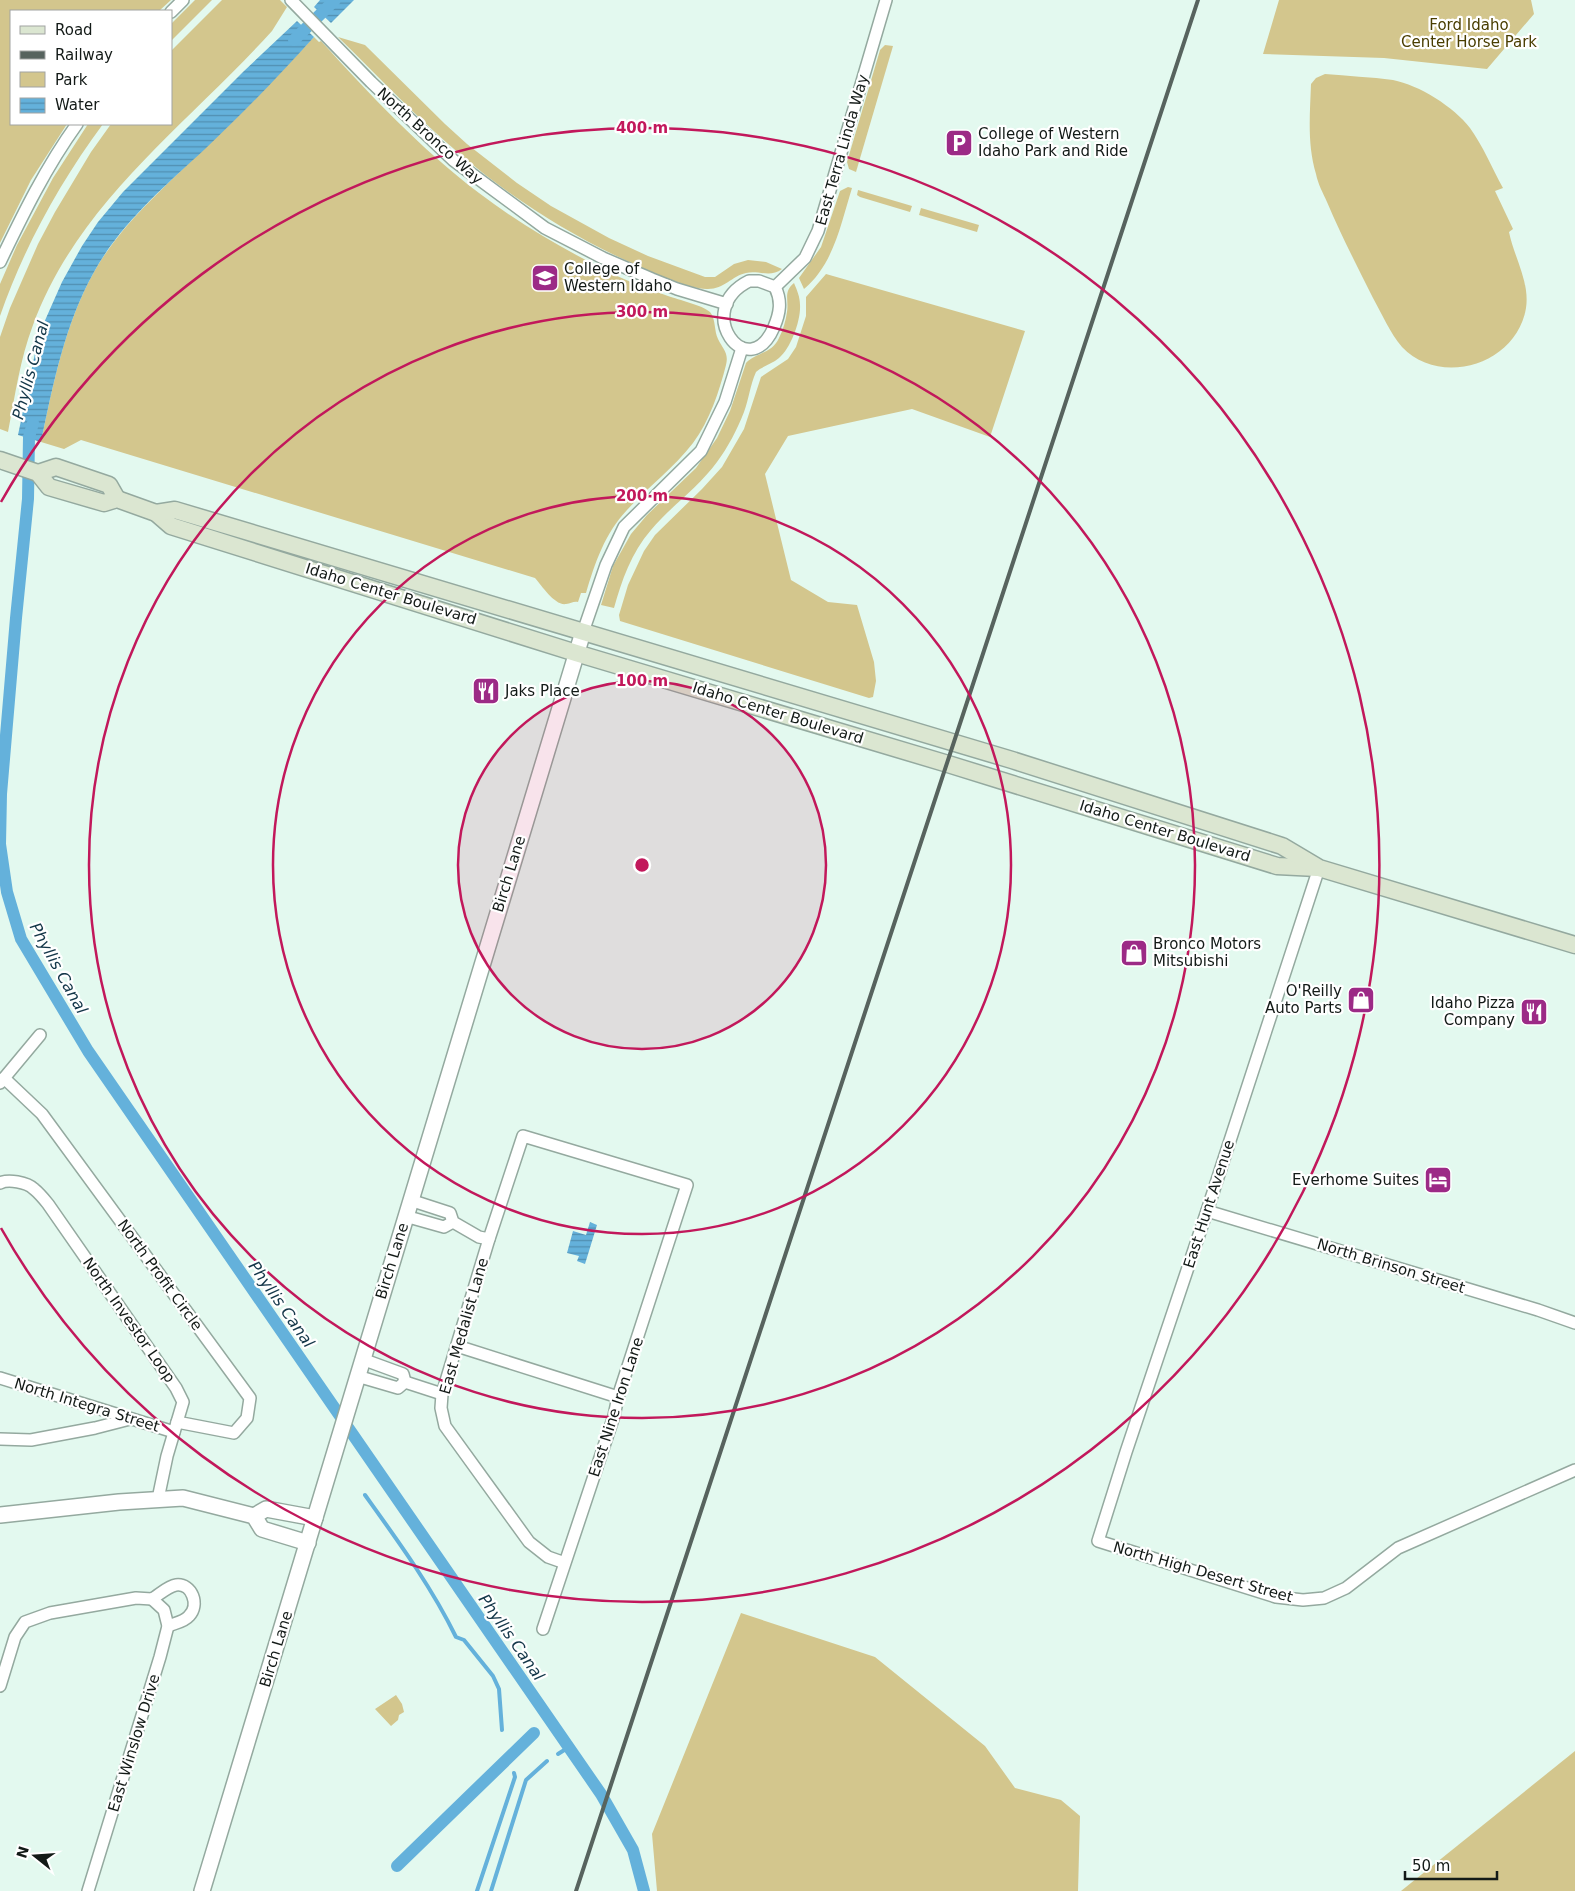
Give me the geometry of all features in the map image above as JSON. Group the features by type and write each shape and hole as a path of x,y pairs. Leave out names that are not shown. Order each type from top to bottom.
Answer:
{"main road":[{"name":"Idaho Center Boulevard","path":"0,460 38,473 49,487 104,503 118,499 156,513 171,526 576,653 948,764 1277,866 1319,868"},
{"name":"Idaho Center Boulevard","path":"156,513 175,510 1012,760 1282,846 1319,868 1575,945"}],"street":[{"path":"172,11 183,0"},
{"name":"North Bronco Way","path":"291,0 371,82 453,160 545,228 602,258 677,290 727,304"},
{"name":"East Terra Linda Way","path":"774,287 805,258 818,231 886,0"},
{"path":"0,262 31,198 60,148 76,125"},
{"path":"749,281 758,281 774,287 780,297 780,310 771,335 765,343 757,347 742,348 735,345 725,328 724,314 731,294 749,281"},
{"path":"583,632 606,565 624,527 701,452 725,402 742,348"},
{"name":"Birch Lane","path":"202,1891 583,632"},
{"name":"East Hunt Avenue","path":"1098,1541 1319,868"},
{"name":"North Profit Circle","path":"40,1035 2,1081 42,1114 250,1398 247,1418 234,1433 176,1427"},
{"name":"East Medalist Lane","path":"564,1563 548,1557 529,1542 445,1426 441,1408 442,1394 489,1239 523,1136 687,1185"},
{"name":"North Investor Loop","path":"0,1183 2,1181 16,1182 33,1187 48,1204 176,1388 183,1402 167,1456 158,1499"},
{"name":"East Nine Iron Lane","path":"543,1629 614,1416 618,1397 687,1185"},
{"path":"410,1200 450,1212 453,1222 479,1237 489,1239"},
{"name":"North Brinson Street","path":"1207,1211 1538,1310 1575,1324"},
{"path":"405,1216 444,1227 453,1222"},
{"path":"457,1346 618,1397"},
{"path":"362,1360 403,1374 405,1382"},
{"path":"357,1376 398,1388 405,1382"},
{"name":"North Integra Street","path":"0,1378 130,1419 176,1427"},
{"path":"405,1382 442,1394"},
{"path":"0,1439 31,1440 95,1428 130,1419"},
{"name":"North High Desert Street","path":"1098,1541 1276,1597 1289,1600 1313,1600 1324,1598 1346,1588 1398,1548 1575,1470"},
{"path":"0,1515 183,1498 254,1516 262,1529 308,1543"},
{"path":"254,1516 266,1509 315,1518"},
{"path":"0,1686 15,1637 25,1622 50,1613 136,1598 152,1599 171,1586 177,1585 185,1586 192,1594 194,1609 187,1619 168,1626 164,1610 152,1599"},
{"name":"East Winslow Drive","path":"88,1891 168,1626"}],"green space":[{"path":"0,0 171,0 160,10 10,10 10,125 66,125 31,180 0,243"},
{"path":"195,0 212,0 172,40 172,23"},
{"path":"222,0 280,0 287,7 272,31 137,167 77,240 53,281 33,325 21,364 8,432 0,429 0,337 10,308 38,244 91,152 110,125 172,125 172,50"},
{"name":"Ford Idaho Center Horse Park","path":"1279,0 1531,0 1534,14 1487,69 1384,58 1263,54"},
{"path":"314,37 319,42 321,41 416,140 493,204 538,233 601,268 642,287 702,307 712,315 717,336 725,351 727,361 709,415 699,434 686,452 619,519 607,538 597,560 586,593 581,593 578,602 562,604 558,602 549,595 535,578 81,440 64,449 41,442 55,376 75,312 94,272 114,241 138,213"},
{"path":"338,37 365,45 467,144 517,183 551,206 609,238 648,256 705,277 715,277 734,264 748,260 766,262 782,269 773,273 746,273 719,287 701,289 640,267 592,244 524,203 461,155 429,127"},
{"path":"885,45 893,46 856,172 849,169 847,162 880,50"},
{"path":"1325,74 1393,80 1414,87 1435,98 1455,112 1470,128 1479,142 1503,188 1495,191 1513,229 1509,232 1524,279 1527,298 1520,327 1508,343 1493,356 1475,364 1456,367 1437,366 1418,359 1402,347 1390,330 1343,238 1317,178 1313,163 1310,141 1311,84 1316,78"},
{"path":"87,125 102,125 72,169 44,216 20,265 0,316 0,284 17,245 53,178"},
{"path":"848,187 852,188 835,242 823,268 804,289 799,278 821,247 840,191"},
{"path":"858,190 912,206 910,212 860,197 857,195"},
{"path":"921,208 979,225 977,232 919,215"},
{"path":"826,274 1025,331 990,437 912,409 788,436 765,474 791,580 828,602 857,605 874,662 876,681 873,697 869,698 620,621 619,615 628,585 644,551 655,535 722,467 744,429 761,377 788,359 796,347 806,316 806,297"},
{"path":"794,283 799,299 800,311 794,333 787,348 779,358 756,372 741,419 729,444 717,462 659,521 638,548 620,587 614,608 601,605 613,566 631,534 647,515 696,468 717,438 730,411 746,363 776,343 786,318 787,293"},
{"path":"741,1613 875,1657 985,1746 1015,1788 1061,1800 1080,1816 1078,1891 657,1891 652,1834"},
{"path":"396,1695 402,1704 404,1712 399,1715 398,1720 391,1726 375,1709"},
{"path":"1575,1751 1575,1891 1401,1891"}],"water":[{"path":"320,0 354,0 331,23 314,7"},
{"path":"297,21 314,37 247,108 130,221 105,254 94,272 75,312 55,376 41,442 18,435 39,334 62,282 98,222 123,192"},
{"path":"590,1222 597,1225 585,1264 577,1261 579,1256 567,1253 573,1231 586,1235"}],"waterway":[{"name":"Phyllis Canal","path":"294,40 335,0"},
{"name":"Phyllis Canal","path":"33,423 29,437 28,499 1,794 0,844 7,892 21,939 88,1051 601,1794 633,1850 644,1891"},
{"path":"365,1495 425,1582 456,1637 464,1640 493,1676 499,1689 502,1730"},
{"path":"397,1866 534,1733"},
{"path":"558,1754 569,1747"},
{"path":"491,1891 526,1780 547,1761"},
{"path":"477,1891 515,1777 514,1773"}],"railway":[{"path":"576,1891 1198,0"}],"place":[{"name":"College of Western Idaho Park and Ride","path":"959,143"},
{"name":"College of Western Idaho","path":"545,278"},
{"name":"Jaks Place","path":"486,691"},
{"name":"Bronco Motors Mitsubishi","path":"1134,953"},
{"name":"O'Reilly Auto Parts","path":"1361,1000"},
{"name":"Idaho Pizza Company","path":"1534,1012"},
{"name":"Everhome Suites","path":"1438,1180"}]}
